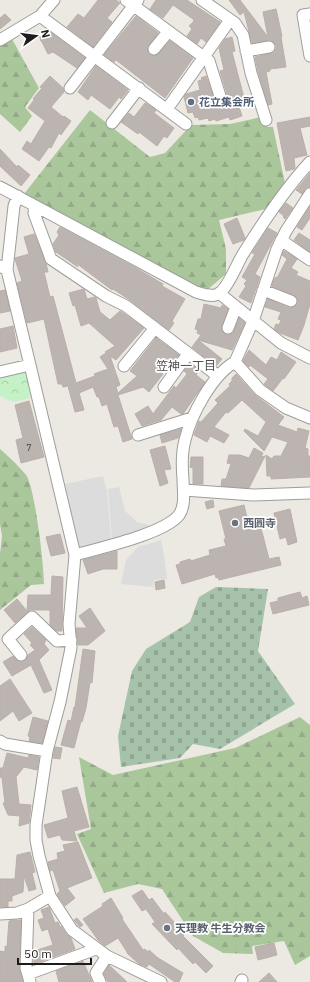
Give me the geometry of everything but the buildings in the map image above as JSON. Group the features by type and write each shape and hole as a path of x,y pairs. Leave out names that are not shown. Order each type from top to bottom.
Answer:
{"street":[{"path":"0,40 40,16 54,0"},
{"path":"202,0 235,23 243,35 251,73 266,120"},
{"path":"70,88 95,56 132,2 168,32 209,61 220,96"},
{"path":"310,14 303,15 310,56"},
{"path":"40,16 186,124"},
{"path":"167,109 230,20"},
{"path":"154,49 168,32"},
{"path":"246,51 268,47"},
{"path":"112,123 139,88"},
{"path":"0,187 196,292 209,295 219,293 229,280 243,255 278,201 310,162"},
{"path":"75,555 131,539 168,524 179,514 184,500 183,479 185,441 192,418 218,376 229,365 235,362 253,321 281,240 299,209 310,194"},
{"path":"18,196 14,206 3,268 30,365 75,555 70,624 71,648 60,702 47,751 36,822 36,840 44,878 50,896 72,930 107,956 160,982"},
{"path":"35,206 34,212 51,259 106,296 126,306 218,376"},
{"path":"281,240 310,260"},
{"path":"263,290 291,301"},
{"path":"219,293 281,342 305,352 310,358"},
{"path":"228,328 236,307"},
{"path":"124,366 155,328"},
{"path":"164,387 188,354"},
{"path":"235,362 260,390 286,408 310,418"},
{"path":"0,372 30,365"},
{"path":"138,435 192,418"},
{"path":"184,490 253,495 310,493"},
{"path":"21,655 8,639 32,617 57,641 71,640"},
{"path":"0,741 5,744 47,751"},
{"path":"0,914 17,913 28,909 50,896"},
{"path":"28,909 26,968 29,978 96,949"},
{"path":"100,982 96,973 107,956"}],"green space":[{"path":"12,39 39,88 25,107 32,116 20,132 0,114 0,45"},
{"path":"90,110 150,157 165,153 191,125 230,124 261,117 267,127 273,127 285,183 266,209 219,220 226,249 226,274 207,290 192,284 24,194"},
{"path":"25,370 32,397 14,402 0,396 0,376"},
{"path":"0,449 26,475 29,482 36,510 44,584 31,585 0,610 0,554 2,536 0,524"},
{"path":"216,587 268,589 258,651 295,704 220,749 193,744 180,758 121,767 118,736 132,671 146,649 190,622 199,597"},
{"path":"300,717 310,725 310,956 295,965 284,941 252,946 253,954 223,953 193,936 162,889 138,884 104,893 77,834 91,829 79,757 113,775 235,748"}],"shaded area":[{"path":"103,476 107,491 111,540 81,547 78,545 65,484"},
{"path":"119,487 125,511 137,522 149,525 150,528 112,541 108,489"},
{"path":"161,540 167,579 154,580 153,587 121,584 126,560 138,547"}],"place":[{"name":"花立集会所","path":"191,102"},
{"name":"西圓寺","path":"235,523"},
{"name":"天理教 牛生分教会","path":"167,928"}],"district":[{"name":"笠神一丁目","path":"186,366"}]}
